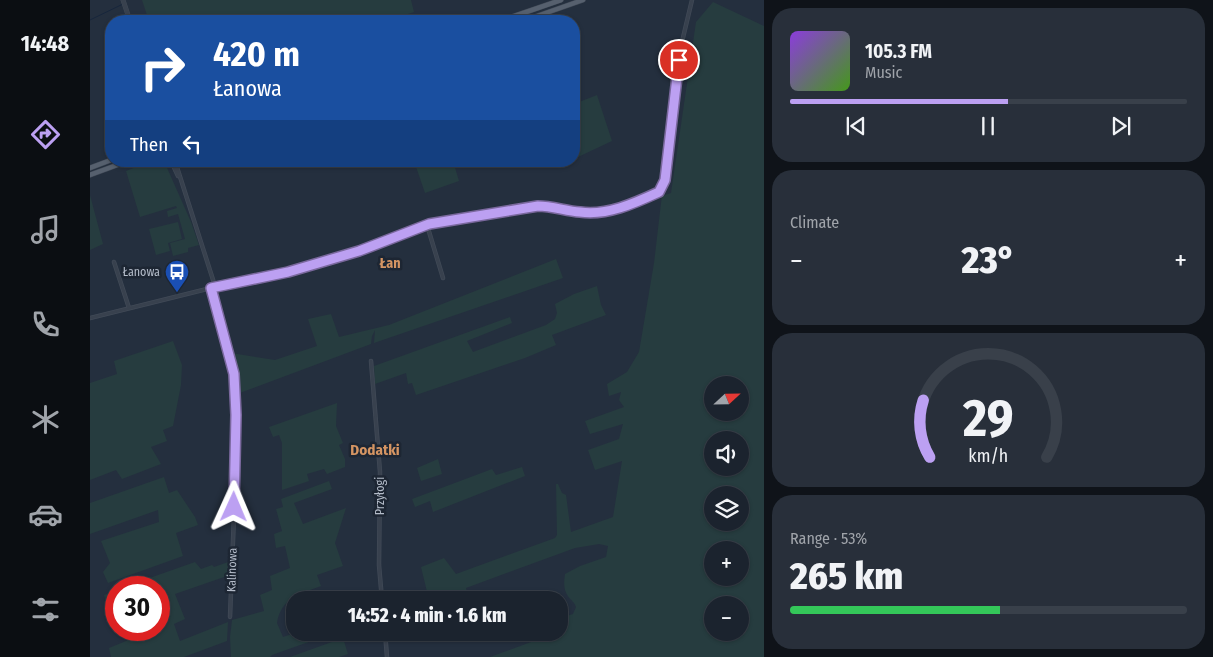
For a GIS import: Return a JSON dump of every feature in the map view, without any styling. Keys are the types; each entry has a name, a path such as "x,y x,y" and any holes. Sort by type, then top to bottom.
{"main road":[{"path":"517,15 561,0"},
{"path":"540,15 583,0"},
{"path":"90,168 105,162"},
{"path":"90,175 112,167"}],"street":[{"path":"123,0 128,15"},
{"path":"90,318 215,286 288,272 359,251 427,225 538,206 549,206 581,213 602,212 613,210 659,192 665,180 681,46 692,0"},
{"path":"174,167 180,180"},
{"path":"177,167 215,286"},
{"path":"427,225 443,278"},
{"path":"114,262 128,308"},
{"name":"Kalinowa","path":"211,288 232,364 236,394 235,490 230,617"},
{"name":"Przyłogi","path":"372,361 380,472 379,565 381,591"},
{"path":"386,641 387,657"}],"green space":[{"path":"142,0 411,0 414,12 405,15 147,15"},
{"path":"713,2 764,26 764,657 490,657 534,641 568,641 568,616 573,614 576,607 568,596 568,591 565,591 565,574 580,566 606,557 608,546 599,544 575,548 466,588 467,591 427,591 421,567 444,558 456,574 555,538 557,535 556,484 558,484 562,493 566,495 571,532 613,517 622,461 595,470 588,450 619,439 623,424 590,434 585,421 624,407 619,400 621,392 609,396 607,384 627,372 639,352 654,263 662,196 671,193 696,22"},
{"path":"597,95 612,141 580,156 580,102"},
{"path":"136,167 167,167 199,245 188,248 188,252 173,256 170,243 185,239 178,214 168,217 167,211 177,208 176,206 140,217 126,171"},
{"path":"416,167 455,167 459,181 425,193"},
{"path":"90,195 103,244 90,250"},
{"path":"178,222 182,239 168,243 170,251 156,255 149,229"},
{"path":"556,259 563,278 374,343 375,330 371,344 237,394 235,366 231,353 275,360 317,346 308,319 331,314 339,337 389,325"},
{"path":"597,286 601,305 606,315 552,335 556,345 525,358 416,395 412,383 408,384 406,373 375,384 374,366 510,317 512,323 467,341 473,352 546,325 555,319 557,313 555,304 574,294"},
{"path":"173,341 182,365 181,385 173,426 163,430 167,441 151,447 161,464 122,479 116,470 90,480 90,383 117,374 114,361"},
{"path":"337,403 336,426 343,443 339,445 345,459 345,467 327,474 324,469 307,474 309,481 282,490 282,443 279,435 273,437 269,427"},
{"path":"438,459 442,474 421,481 417,468"},
{"path":"522,467 525,476 433,512 430,501 415,507 412,499 492,469 496,475"},
{"path":"164,477 169,493 177,490 195,517 198,525 176,533 183,556 127,576 105,576 103,572 110,563 101,541 159,522 158,510 90,534 90,503"},
{"path":"329,481 332,489 294,503 303,524 346,508 335,543 343,566 317,575 321,586 309,591 286,591 286,604 279,615 277,623 283,637 286,636 286,641 311,641 270,657 231,657 230,637 232,620 264,611 260,595 272,590 270,576 290,568 285,546 276,548 274,534 282,531 276,509 283,507 281,499"},
{"path":"231,561 230,575 175,594 185,619 174,624 180,641 228,622 227,641 184,657 111,657 109,648 126,641 170,641 170,576 155,576 195,562 201,569 212,565 214,567"},
{"path":"335,641 344,641 348,654 339,657 290,657"}],"waterway":[{"path":"90,20 123,4"}],"place":[{"name":"Łanowa","path":"177,293"}],"district":[{"name":"Łan","path":"390,263"},
{"name":"Dodatki","path":"375,450"}],"route":[{"path":"234,507 236,415 234,374 211,288 288,272 359,251 415,228 434,223 538,206 549,206 581,213 602,212 613,210 659,192 665,180 679,60"}]}
